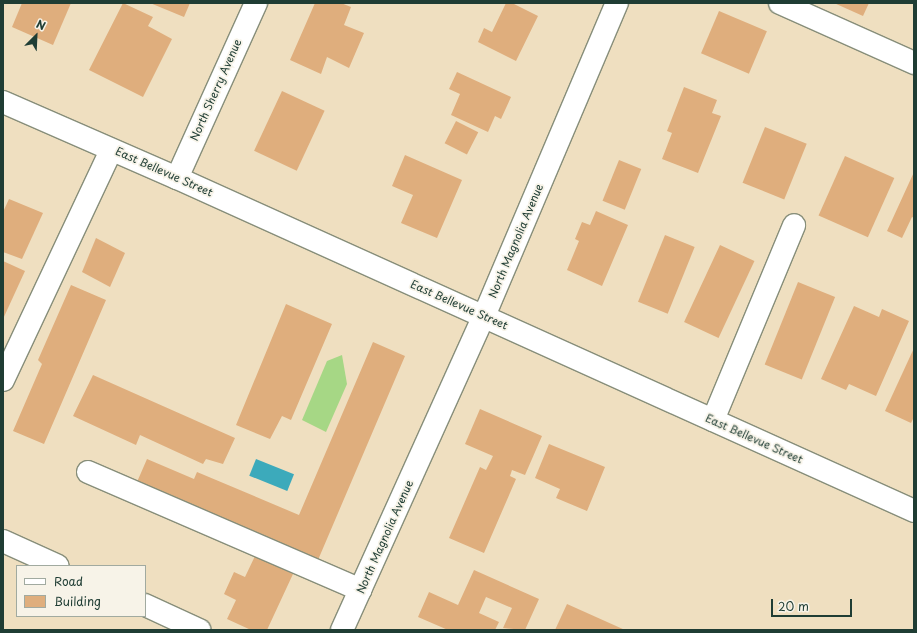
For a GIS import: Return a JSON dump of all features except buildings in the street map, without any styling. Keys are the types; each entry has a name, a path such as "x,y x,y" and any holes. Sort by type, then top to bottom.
{"street":[{"name":"North Sherry Avenue","path":"177,178 256,3"},
{"name":"North Magnolia Avenue","path":"342,630 484,316 617,3"},
{"path":"780,3 914,63"},
{"name":"East Bellevue Street","path":"3,102 177,178 914,511"},
{"path":"3,380 111,150"},
{"path":"713,420 794,225"},
{"path":"88,472 361,590"},
{"path":"3,541 56,565"},
{"path":"146,605 199,630"}],"green space":[{"path":"342,355 347,384 326,432 302,420 327,361"}],"water":[{"path":"256,459 294,474 287,491 249,476"}]}
